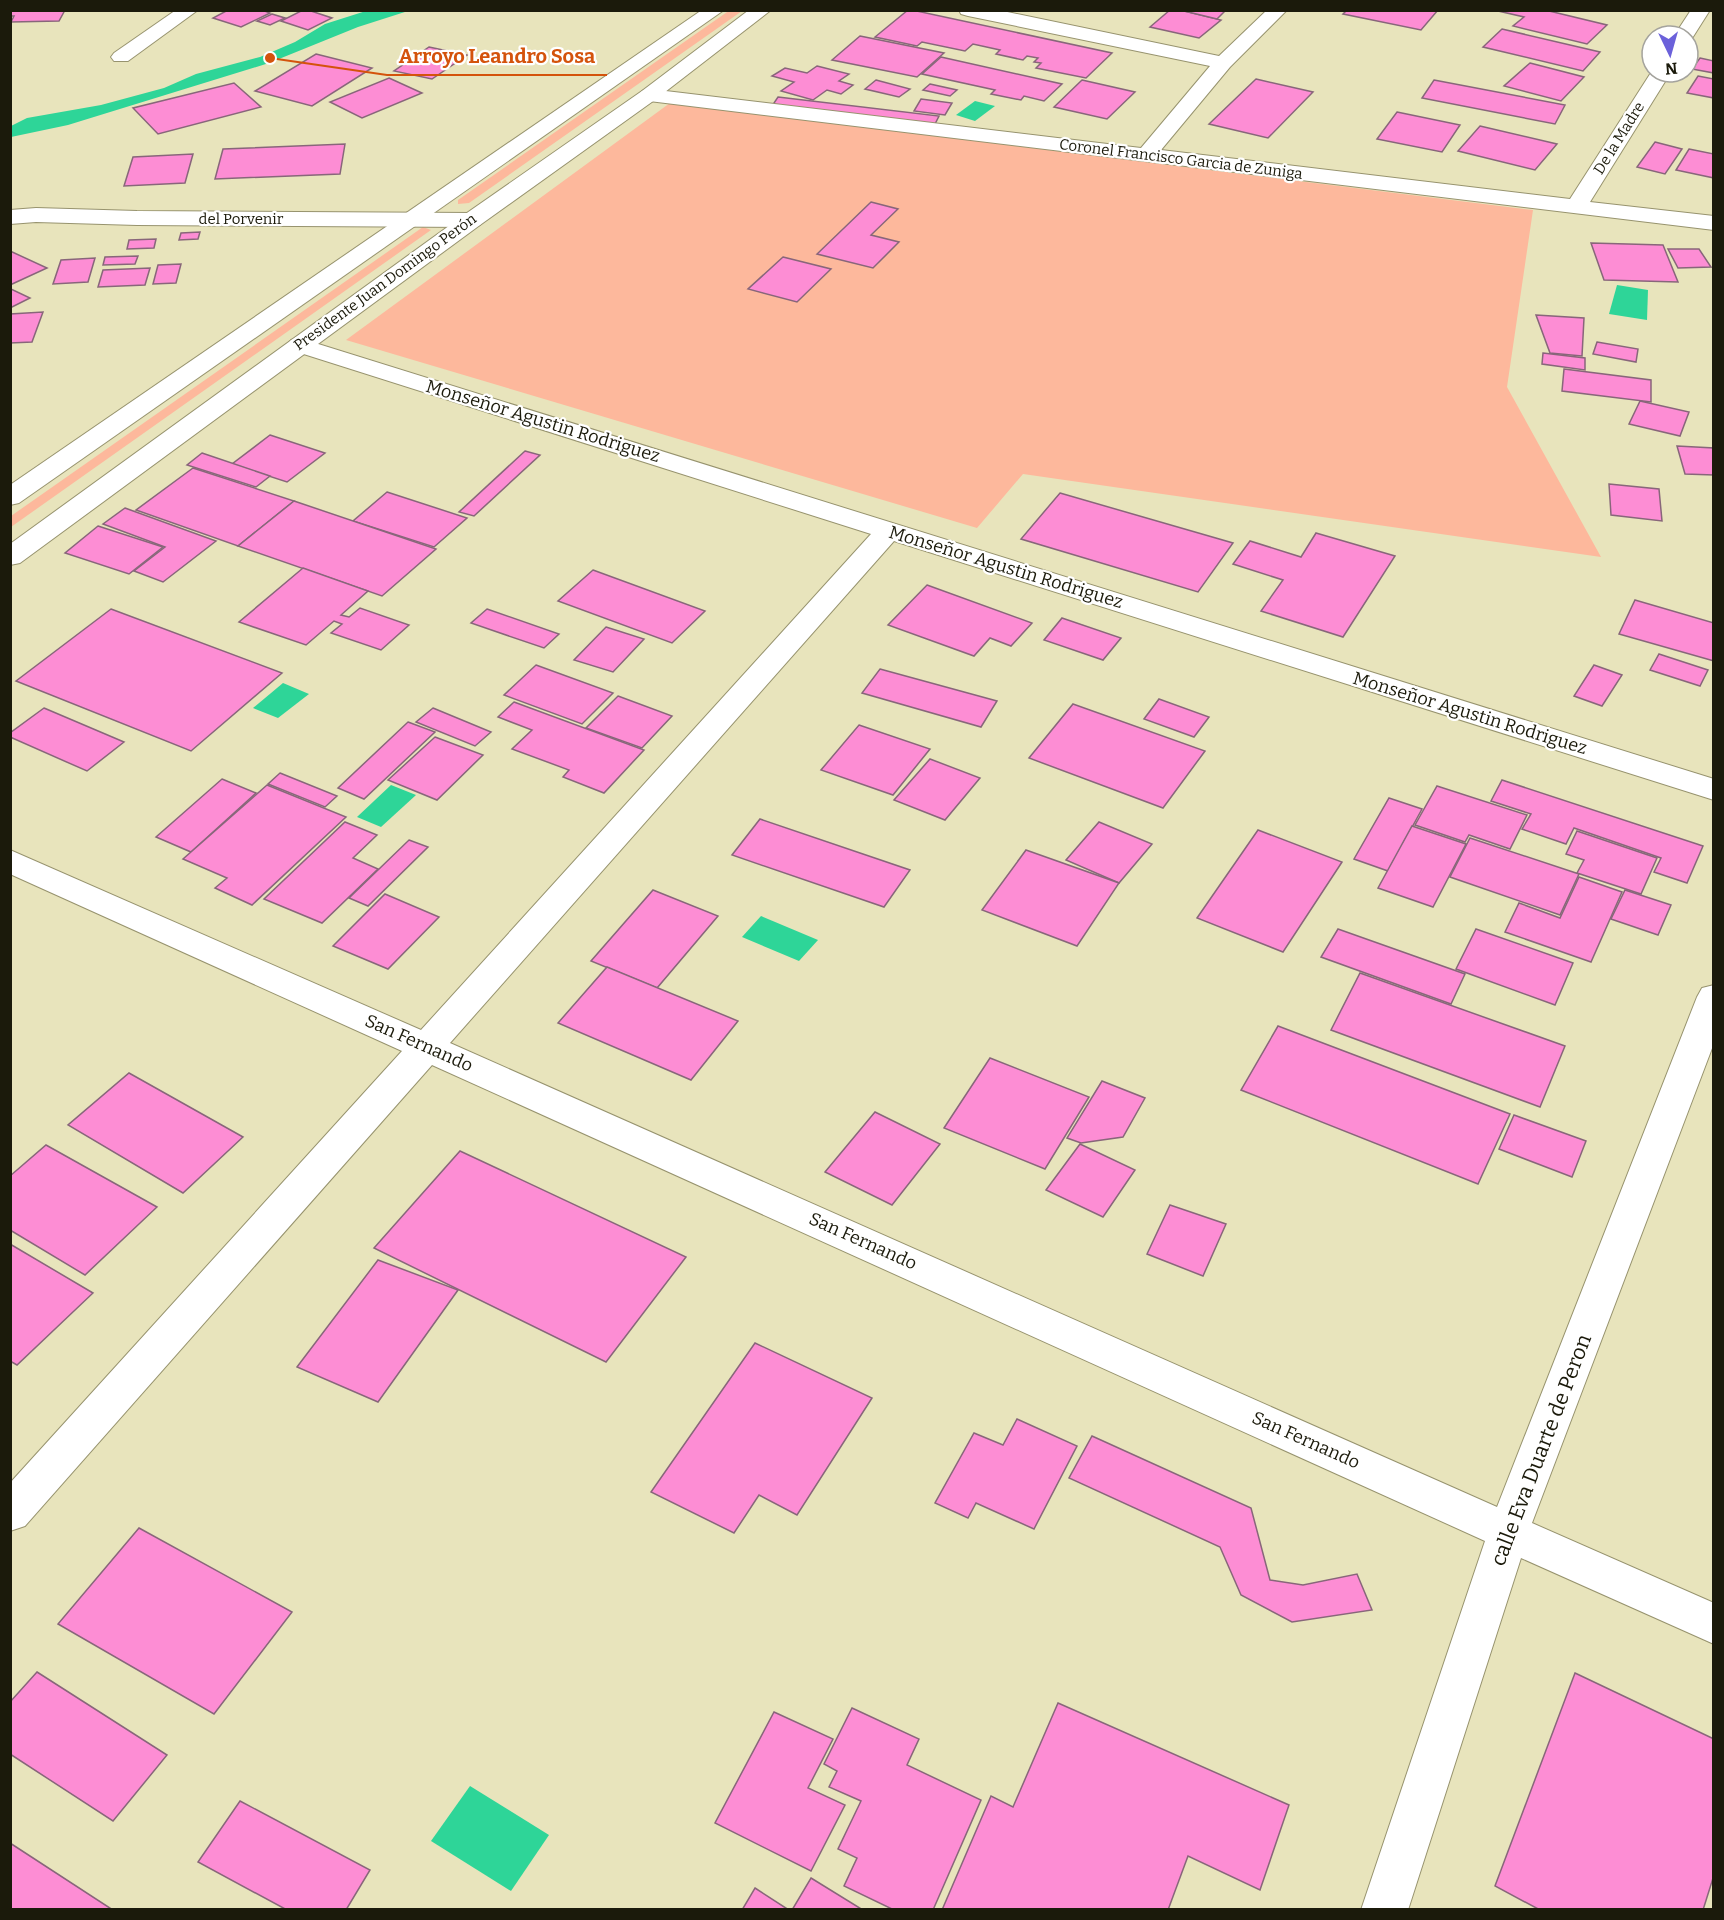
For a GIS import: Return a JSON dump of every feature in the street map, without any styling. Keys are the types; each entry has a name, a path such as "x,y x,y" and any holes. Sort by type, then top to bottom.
{"street":[{"path":"121,57 189,10"},
{"name":"Presidente Juan Domingo Perón","path":"10,497 715,10"},
{"name":"Presidente Juan Domingo Perón","path":"10,557 299,345 649,95 762,10"},
{"path":"968,10 1223,63"},
{"path":"1146,155 1223,63 1278,10"},
{"path":"1692,24 1701,10"},
{"name":"De la Madre","path":"1577,205 1653,84"},
{"name":"Coronel Francisco Garcia de Zuniga","path":"649,95 1713,223"},
{"name":"del Porvenir","path":"10,218 36,215 137,218 472,220"},
{"name":"Monseñor Agustin Rodriguez","path":"299,345 1713,790"},
{"path":"10,1513 889,530"},
{"name":"San Fernando","path":"10,861 1509,1530 1713,1624"},
{"name":"calle Eva Duarte de Peron","path":"1384,1910 1509,1530 1713,997"}],"shaded area":[{"path":"369,10 408,11 358,27 269,63 68,125 11,137 11,126 27,118 101,105 164,88 196,74 260,57 295,42 325,24"},
{"path":"730,10 742,11 469,203 458,204 458,200"},
{"path":"975,101 995,106 975,121 956,115"},
{"path":"670,103 1533,210 1507,387 1601,557 1023,474 977,528 346,340"},
{"path":"423,227 431,230 11,527 11,516"},
{"path":"1617,285 1648,290 1647,320 1609,314"},
{"path":"283,683 309,694 278,718 253,708"},
{"path":"391,785 416,795 381,827 357,817"},
{"path":"761,916 818,940 799,961 742,937"},
{"path":"470,1786 549,1835 511,1891 431,1841"}],"building":[{"path":"10,10 65,10 59,21 11,22 14,16 10,16"},
{"path":"228,10 262,10 270,13 241,27 213,18"},
{"path":"303,10 332,18 308,30 281,21"},
{"path":"908,10 1112,53 1086,78 1036,68 1041,63 1034,62 1038,58 1027,56 1023,60 996,54 1000,50 973,44 965,51 922,42 917,46 875,37"},
{"path":"1170,10 1180,10 1221,20 1199,38 1150,27"},
{"path":"1180,10 1226,10 1217,19"},
{"path":"1347,10 1438,10 1421,30 1343,14"},
{"path":"1545,10 1607,25 1587,44 1513,26 1524,17 1498,11"},
{"path":"272,14 285,18 270,25 257,21"},
{"path":"1502,29 1600,52 1583,71 1483,47"},
{"path":"860,36 944,53 917,77 832,60"},
{"path":"429,47 467,55 432,79 394,71"},
{"path":"316,54 372,68 312,106 255,91"},
{"path":"941,57 1062,84 1044,101 1024,96 1021,100 991,94 995,90 922,74"},
{"path":"1700,58 1714,61 1714,73 1700,70"},
{"path":"1530,63 1584,77 1561,101 1504,86"},
{"path":"817,66 849,74 839,81 853,85 841,94 827,90 813,100 781,91 794,82 772,76 785,68 807,73"},
{"path":"1700,76 1714,79 1714,98 1687,93 1693,84 1700,84"},
{"path":"389,78 422,93 362,118 330,102"},
{"path":"1256,79 1313,92 1268,138 1209,124"},
{"path":"876,80 910,89 899,97 865,89"},
{"path":"1082,80 1135,92 1107,119 1054,107"},
{"path":"1434,80 1565,105 1555,124 1422,98"},
{"path":"234,83 261,107 158,134 133,108"},
{"path":"930,84 957,90 950,96 923,90"},
{"path":"778,97 939,116 933,128 770,109"},
{"path":"921,99 952,103 945,115 914,111"},
{"path":"1397,112 1460,125 1442,152 1377,139"},
{"path":"1480,126 1557,144 1535,170 1458,151"},
{"path":"1655,142 1682,149 1665,174 1637,167"},
{"path":"345,144 340,174 215,179 223,149"},
{"path":"1689,149 1714,154 1714,178 1676,170"},
{"path":"193,154 185,183 124,186 133,157"},
{"path":"871,202 898,209 871,235 899,242 873,268 817,254"},
{"path":"200,232 198,239 179,240 181,233"},
{"path":"156,239 154,248 127,249 129,240"},
{"path":"1591,243 1663,245 1678,282 1604,280"},
{"path":"1668,249 1699,249 1711,267 1678,268"},
{"path":"10,251 47,268 10,285"},
{"path":"138,256 135,264 103,265 105,257"},
{"path":"783,257 831,269 797,302 748,289"},
{"path":"95,258 88,282 53,284 61,260"},
{"path":"181,264 176,283 153,284 158,265"},
{"path":"150,268 145,285 98,287 103,270"},
{"path":"11,289 30,298 10,308"},
{"path":"43,312 32,342 10,343 10,314"},
{"path":"1536,315 1584,318 1582,356 1550,353"},
{"path":"1597,342 1638,349 1636,362 1593,354"},
{"path":"1543,353 1585,358 1585,370 1542,364"},
{"path":"1564,369 1651,380 1651,402 1562,391"},
{"path":"1640,401 1689,412 1680,436 1629,424"},
{"path":"270,435 325,453 287,482 232,464"},
{"path":"1677,446 1714,448 1714,475 1685,474"},
{"path":"525,451 540,455 474,516 459,512"},
{"path":"202,453 270,476 256,487 187,465"},
{"path":"193,468 294,501 238,546 136,510"},
{"path":"1609,484 1659,489 1662,521 1611,515"},
{"path":"387,492 467,518 434,547 353,521"},
{"path":"1060,493 1233,543 1198,592 1021,539"},
{"path":"294,501 436,549 382,596 238,546"},
{"path":"125,508 216,541 163,582 134,571 165,547 103,524"},
{"path":"98,526 163,547 129,574 65,553"},
{"path":"1316,533 1395,556 1343,637 1261,611 1283,580 1233,564 1250,541 1301,557"},
{"path":"303,568 368,591 341,615 349,617 360,608 409,625 381,650 331,633 342,624 334,621 306,645 239,622"},
{"path":"593,570 705,611 672,643 558,601"},
{"path":"927,585 1032,623 1011,646 990,638 974,656 888,625"},
{"path":"1635,600 1714,623 1714,661 1619,634"},
{"path":"111,609 282,673 191,751 16,681"},
{"path":"487,609 559,634 544,648 471,623"},
{"path":"1062,618 1121,638 1103,660 1044,640"},
{"path":"606,627 644,639 613,672 574,660"},
{"path":"1659,654 1708,670 1700,686 1650,670"},
{"path":"536,665 613,693 582,724 504,695"},
{"path":"1594,665 1622,675 1602,706 1574,696"},
{"path":"880,669 997,701 981,727 862,693"},
{"path":"618,696 672,716 642,748 586,728"},
{"path":"1159,699 1209,717 1194,737 1144,719"},
{"path":"514,702 644,750 604,793 563,777 569,770 512,749 532,730 498,717"},
{"path":"1073,704 1205,751 1163,808 1029,758"},
{"path":"44,708 124,742 87,771 10,737 10,733"},
{"path":"433,708 491,732 475,746 416,722"},
{"path":"408,722 435,732 364,799 338,788"},
{"path":"859,725 930,749 893,795 821,770"},
{"path":"435,737 483,755 437,800 388,780"},
{"path":"930,759 980,778 945,820 894,800"},
{"path":"280,773 337,796 325,807 268,784"},
{"path":"222,779 256,793 191,852 156,837"},
{"path":"1502,780 1703,846 1687,883 1654,872 1661,858 1574,828 1566,844 1522,829 1531,814 1491,801"},
{"path":"267,785 346,817 252,905 215,888 227,878 183,859"},
{"path":"1437,786 1527,815 1510,849 1469,835 1465,842 1415,825"},
{"path":"1389,798 1422,809 1388,871 1354,859"},
{"path":"760,819 910,870 884,907 732,855"},
{"path":"345,822 377,835 353,858 378,869 322,923 264,899"},
{"path":"1099,822 1152,844 1119,883 1066,860"},
{"path":"1412,826 1466,844 1433,907 1378,888"},
{"path":"1258,830 1342,862 1283,952 1197,918"},
{"path":"1577,831 1657,858 1641,894 1577,873 1584,860 1566,854"},
{"path":"1470,838 1579,874 1560,915 1450,877"},
{"path":"409,840 428,847 368,906 349,898"},
{"path":"1026,850 1119,883 1077,946 982,910"},
{"path":"1579,877 1622,892 1591,962 1505,932 1519,903 1560,918"},
{"path":"653,890 718,916 657,988 591,961"},
{"path":"1625,890 1671,905 1658,935 1611,919"},
{"path":"385,894 439,917 388,969 333,946"},
{"path":"1338,929 1465,974 1451,1004 1321,957"},
{"path":"1476,929 1573,963 1555,1005 1456,969"},
{"path":"607,967 738,1021 691,1080 558,1023"},
{"path":"1360,973 1565,1046 1540,1107 1331,1030"},
{"path":"1278,1026 1510,1114 1478,1184 1241,1090"},
{"path":"990,1058 1089,1097 1045,1169 944,1128"},
{"path":"129,1073 243,1137 183,1193 68,1125"},
{"path":"1102,1081 1145,1098 1123,1137 1081,1143 1067,1138"},
{"path":"875,1112 940,1144 892,1205 825,1172"},
{"path":"1514,1115 1586,1141 1572,1177 1499,1149"},
{"path":"1080,1144 1135,1170 1103,1217 1046,1190"},
{"path":"46,1145 157,1207 85,1275 10,1230 10,1176"},
{"path":"460,1151 686,1257 606,1362 374,1248"},
{"path":"1170,1205 1226,1224 1203,1276 1147,1254"},
{"path":"10,1244 93,1293 17,1365 10,1361"},
{"path":"378,1260 458,1290 378,1402 297,1367"},
{"path":"755,1343 872,1398 797,1515 759,1495 734,1533 651,1492"},
{"path":"1017,1419 1077,1446 1034,1529 976,1503 968,1518 935,1503 974,1433 1003,1445"},
{"path":"1092,1436 1251,1508 1270,1580 1303,1585 1357,1574 1372,1610 1292,1622 1241,1595 1220,1547 1069,1478"},
{"path":"139,1528 292,1612 214,1714 58,1624"},
{"path":"37,1672 167,1755 113,1821 10,1754 10,1702"},
{"path":"1575,1673 1714,1739 1714,1875 1703,1910 1540,1910 1495,1886"},
{"path":"1058,1703 1289,1805 1260,1890 1188,1856 1168,1910 942,1910 991,1796 1013,1807"},
{"path":"852,1708 919,1739 907,1765 981,1800 933,1910 894,1910 844,1886 857,1858 838,1849 861,1801 829,1787 837,1771 824,1764"},
{"path":"774,1712 833,1739 808,1788 845,1805 811,1871 715,1823"},
{"path":"240,1801 370,1870 346,1910 287,1910 198,1862"},
{"path":"10,1843 113,1910 10,1910"},
{"path":"811,1878 863,1910 792,1910"},
{"path":"755,1888 789,1910 742,1910"}],"place":[{"name":"Arroyo Leandro Sosa","path":"270,58"}]}
